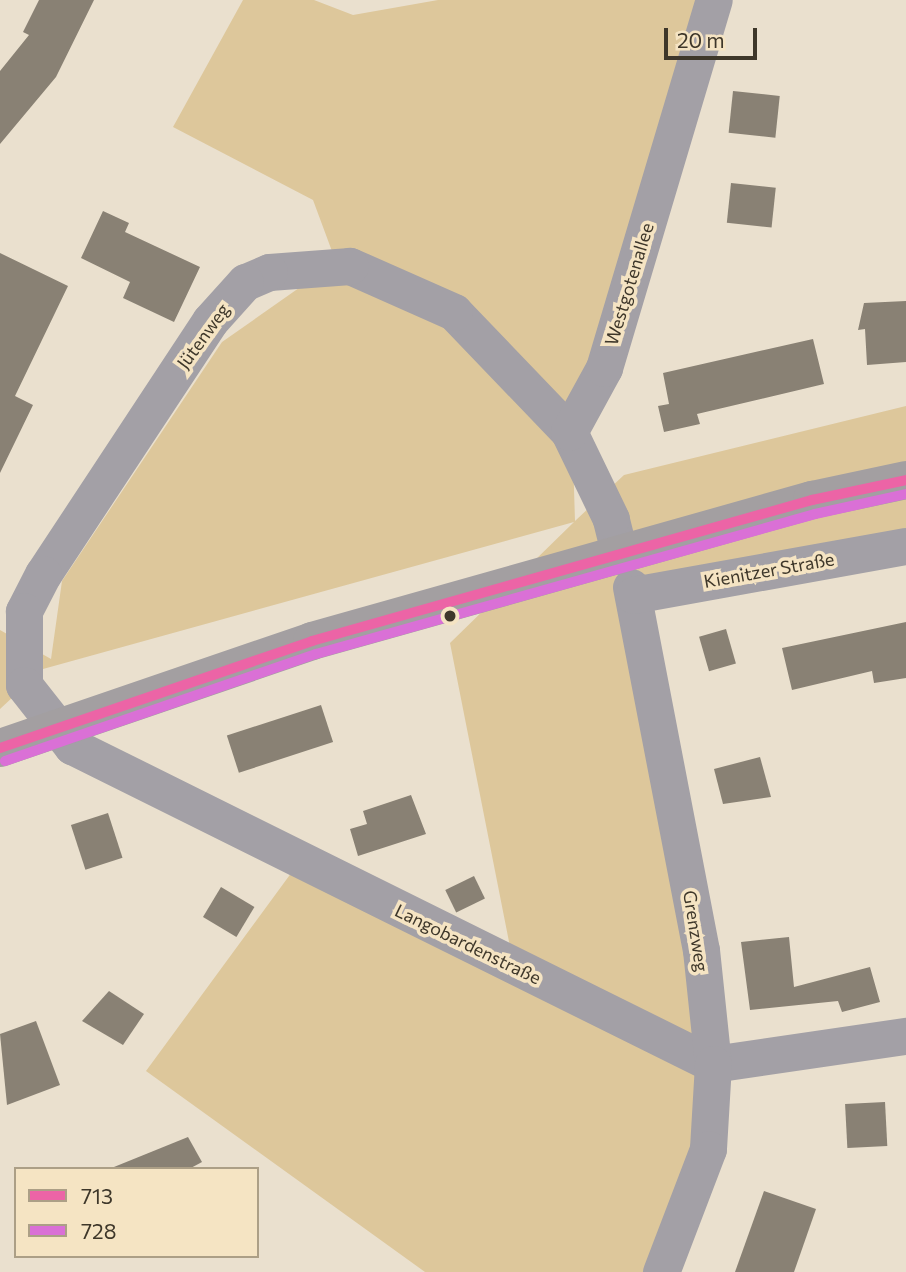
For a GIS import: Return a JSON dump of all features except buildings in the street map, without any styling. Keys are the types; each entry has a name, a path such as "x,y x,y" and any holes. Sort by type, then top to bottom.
{"street":[{"name":"Westgotenallee","path":"569,432 604,368 714,0"},
{"name":"Jütenweg","path":"55,729 24,685 12,604 210,321 245,282 269,272 350,266 454,312 569,432"},
{"path":"569,432 611,519 628,579"},
{"name":"Kienitzer Straße","path":"628,579 812,500 906,480"},
{"name":"Kienitzer Straße","path":"0,748 312,640 628,579 906,546"},
{"name":"Grenzweg","path":"628,579 701,950 713,1064 708,1149 661,1272"},
{"name":"Langobardenstraße","path":"55,729 72,746 713,1064"},
{"path":"713,1064 906,1036"}],"shaded area":[{"path":"243,0 314,0 353,15 438,0 714,0 572,425 575,521 624,475 906,406 906,546 633,595 713,1064 658,1272 425,1272 146,1071 300,861 514,967 450,643 574,522 43,669 0,709 0,630 51,659 62,581 222,342 336,262 313,200 173,127"}],"transit line":[{"name":"713","path":"0,748 312,641 812,500 906,480"},
{"name":"728","path":"5,761 316,654 815,514 906,494"}]}
